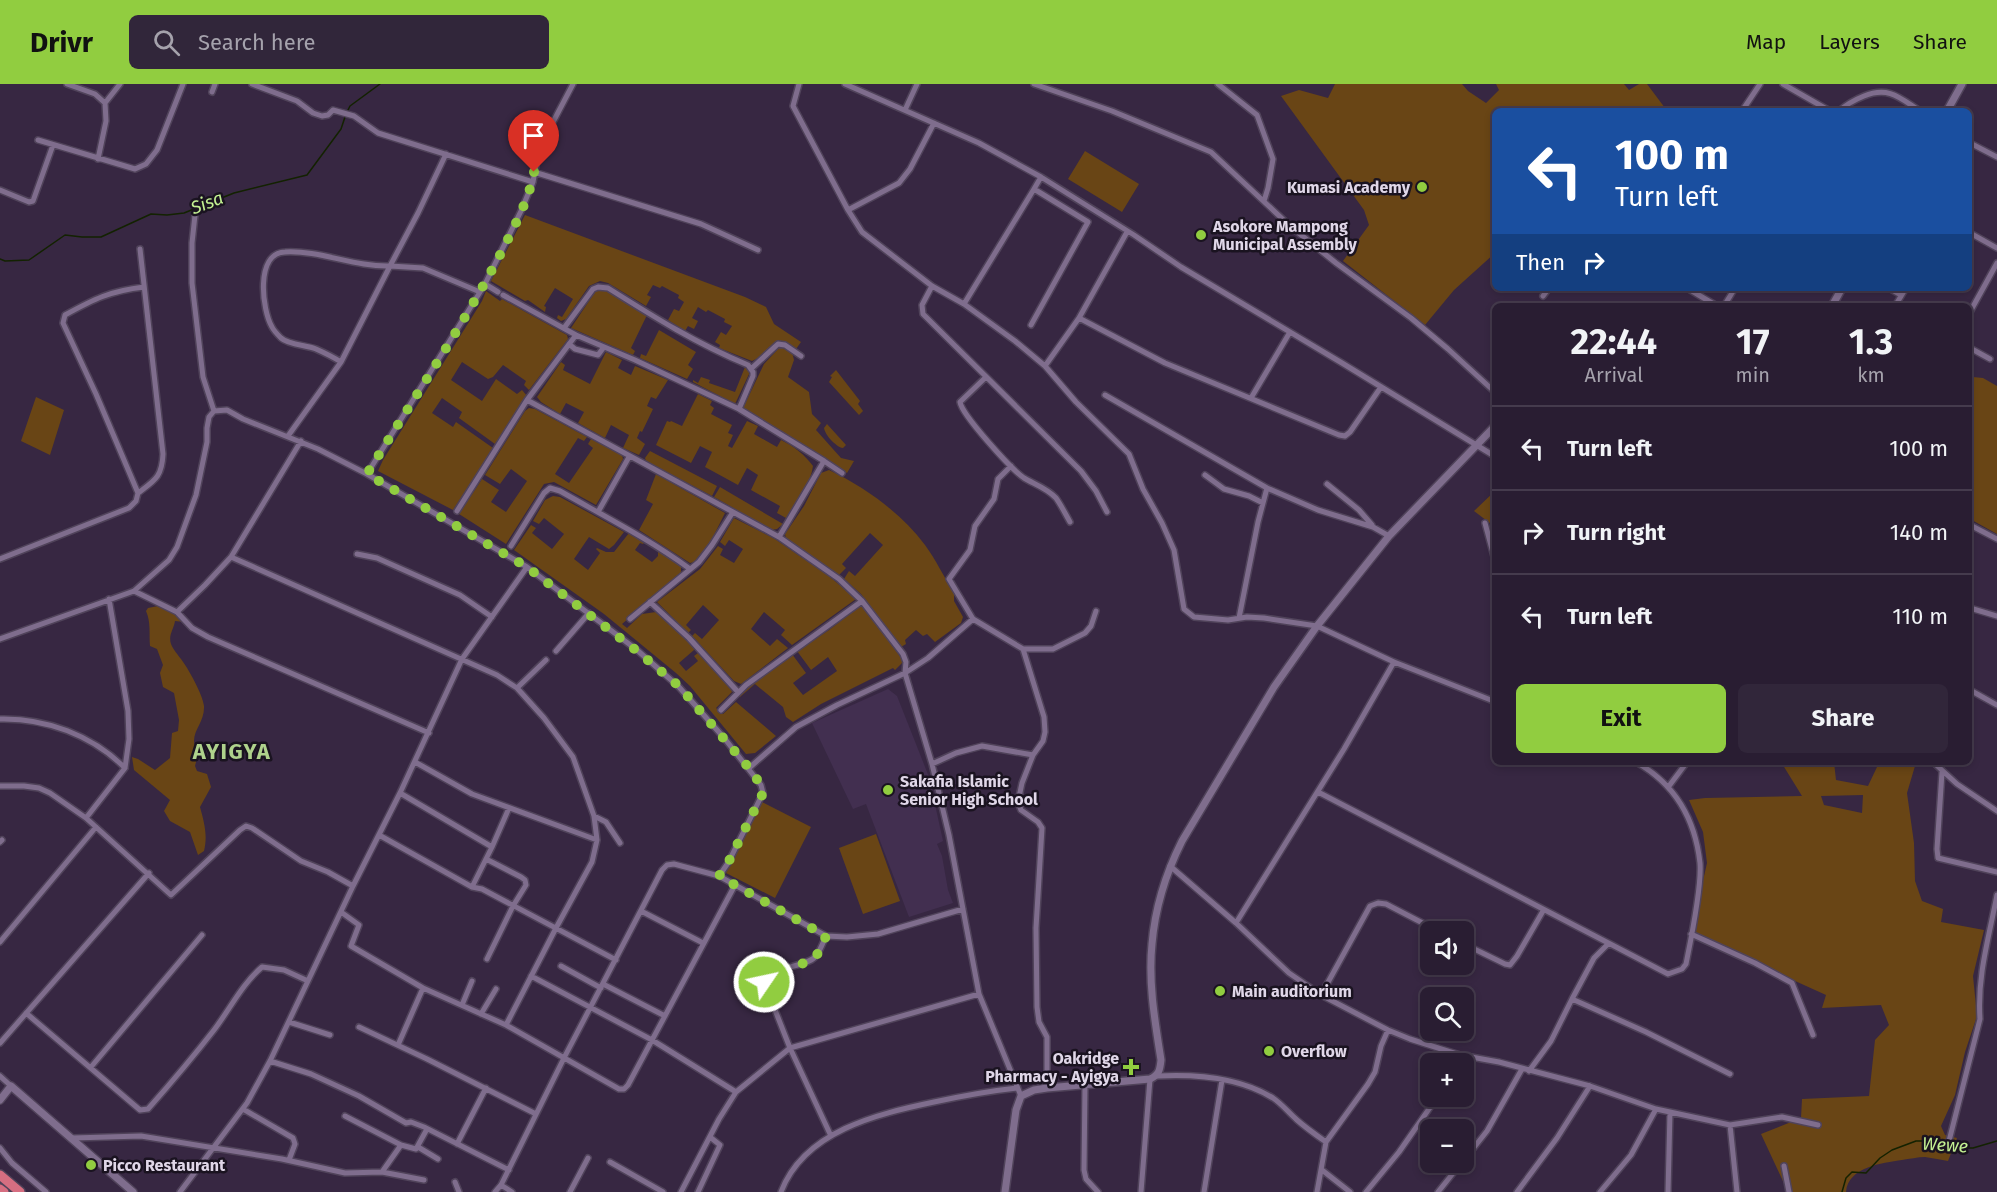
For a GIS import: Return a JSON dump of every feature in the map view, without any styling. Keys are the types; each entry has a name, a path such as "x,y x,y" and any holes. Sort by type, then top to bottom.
{"highway":[{"path":"0,1175 20,1192"},
{"path":"0,1188 4,1192"}],"street":[{"path":"67,84 95,94 105,103"},
{"path":"98,159 106,121 105,103 120,84"},
{"path":"38,140 135,169 146,164 157,150 183,84"},
{"path":"212,92 215,84"},
{"path":"252,84 297,101 313,113 322,116 328,115 333,110 342,112 354,116 378,133 533,182"},
{"path":"367,474 485,284 533,182 542,143 573,84"},
{"path":"799,84 793,106 862,232 932,286 964,304 1015,341 1045,366 1076,402 1130,454 1143,489 1174,550 1184,609 1194,617 1204,619 1264,618 1317,626 1394,662 1492,700"},
{"path":"845,84 979,143 1041,177 1181,267 1492,454"},
{"path":"905,110 917,84"},
{"path":"1034,84 1112,111 1199,146 1223,162 1290,226 1411,318 1492,389"},
{"path":"1218,84 1257,115 1273,159 1264,201"},
{"path":"1744,108 1760,84"},
{"path":"1784,84 1825,108"},
{"path":"1949,108 1962,84"},
{"path":"1843,108 1852,100 1880,91 1894,95 1915,108"},
{"path":"848,210 898,183 910,169 934,123"},
{"path":"1972,144 1997,157"},
{"path":"0,190 29,202 33,201 52,145"},
{"path":"288,436 340,362 418,213 446,154"},
{"path":"534,172 701,224 758,250"},
{"path":"964,304 1041,177"},
{"path":"1034,189 1088,222"},
{"path":"1030,326 1094,210"},
{"path":"195,215 192,284 203,377 214,411"},
{"path":"1045,366 1078,318 1128,231"},
{"path":"1972,234 1997,248"},
{"path":"138,493 160,474 163,454 140,249"},
{"path":"340,362 315,349 283,340 272,327 264,299 264,279 268,262 276,254 283,252 314,254 352,262 423,268 480,292"},
{"path":"1972,308 1997,263"},
{"path":"485,284 576,334 739,409 842,473"},
{"path":"564,328 593,289 602,286 608,288 673,329 709,349 752,368 753,376 739,409"},
{"path":"932,286 922,305 923,314 1081,471 1096,491 1107,512"},
{"path":"0,559 129,508 136,501 138,493 63,319 65,315 97,298 120,290 144,287"},
{"path":"1544,296 1547,291"},
{"path":"1692,291 1712,303"},
{"path":"1894,291 1901,295"},
{"path":"1897,303 1904,291"},
{"path":"1078,318 1165,363 1339,435 1350,432 1382,387"},
{"path":"1251,398 1290,332"},
{"path":"457,511 527,400 576,334"},
{"path":"569,344 575,349 598,355 604,347"},
{"path":"752,368 778,344 785,345 801,356"},
{"path":"1972,349 1989,359"},
{"path":"986,377 960,402 960,406 995,449 1022,477 1056,498 1070,522"},
{"path":"1105,395 1267,488 1318,510 1373,527 1389,537"},
{"path":"527,400 779,537 839,579 862,601 903,654 906,662 905,673 932,764 949,835 979,994 1021,1096"},
{"path":"214,411 227,410 243,419 301,441 367,474 527,567 680,687 749,768 761,785 763,793 728,863 719,876"},
{"path":"0,639 134,591 169,560 177,547 196,495 207,442 207,428 214,411"},
{"path":"1141,1192 1153,1077 1160,1070 1161,1060 1152,991 1152,944 1161,895 1170,866 1231,757 1274,687 1317,626 1389,537 1492,429"},
{"path":"177,612 231,557 301,441"},
{"path":"598,512 629,457"},
{"path":"779,537 824,461"},
{"path":"1011,466 998,479 994,499 975,526 970,550 949,579 973,620 1023,649 1053,649 1085,633 1091,626 1096,611"},
{"path":"1205,475 1224,489 1249,496 1263,503"},
{"path":"1327,484 1359,510 1373,527"},
{"path":"1239,618 1267,488"},
{"path":"511,546 544,493 550,489 560,491 598,512 659,547 690,569"},
{"path":"630,619 699,562 733,512"},
{"path":"1485,523 1492,549"},
{"path":"1972,526 1997,539"},
{"path":"357,554 377,558 460,595 492,617"},
{"path":"231,557 497,675 517,688 544,717 573,757 594,816 597,840 592,862 506,1025"},
{"path":"180,1192 243,1109 270,1062 353,886 429,733 462,659 527,567"},
{"path":"134,591 177,612 192,628 208,638 429,733"},
{"path":"86,818 125,768 129,739 128,711 109,599"},
{"path":"720,710 738,692 862,601"},
{"path":"650,602 688,638 738,692"},
{"path":"1972,609 1997,616"},
{"path":"556,651 589,614"},
{"path":"749,768 796,727 905,673 928,658 973,620"},
{"path":"1023,649 1044,717 1045,732 1043,741 1033,755 1022,783 1018,802 1022,810 1042,828 1036,928 1037,1007 1039,1022 1047,1036 1047,1088"},
{"path":"517,688 546,660"},
{"path":"1236,923 1318,792 1394,662"},
{"path":"1972,691 1997,705"},
{"path":"0,719 36,720 66,730 96,745 113,756 125,768"},
{"path":"932,764 956,753 982,746 1033,755"},
{"path":"415,762 472,794 597,840"},
{"path":"1318,792 1668,974 1682,969 1686,964 1700,865 1695,836 1682,804 1668,786 1653,772 1641,765"},
{"path":"1668,786 1685,765"},
{"path":"1936,765 1942,772 1997,811"},
{"path":"1942,772 1936,849 1938,858 1997,872"},
{"path":"0,786 39,788 50,793 86,818 171,895 246,826 301,861 353,886"},
{"path":"400,793 492,847"},
{"path":"472,887 509,808"},
{"path":"594,816 606,822 620,843"},
{"path":"0,942 96,827"},
{"path":"379,835 472,887 482,889 616,960"},
{"path":"486,859 525,880 526,885 487,959"},
{"path":"495,1192 509,1170 565,1056 662,870 667,865 674,864 719,876 826,936 847,937 878,934 963,909"},
{"path":"1170,866 1289,973 1321,995 1389,1030 1454,1053"},
{"path":"0,1043 148,873"},
{"path":"341,912 359,925 351,946 423,988 506,1025 565,1056 619,1089 624,1089 735,885"},
{"path":"1949,1141 1980,1019 1981,967 1997,895"},
{"path":"1321,995 1370,906 1386,904 1420,922"},
{"path":"1474,949 1510,965 1543,910"},
{"path":"641,911 703,943"},
{"path":"1691,934 1755,963 1792,983 1813,1035"},
{"path":"91,1067 202,935"},
{"path":"826,936 815,958 776,969 765,978 764,982 790,1048 831,1136"},
{"path":"1474,1147 1526,1070 1551,1041 1594,958 1608,944"},
{"path":"561,966 664,1016"},
{"path":"26,1013 140,1110 148,1109 215,1028 251,976 262,967 284,970 308,981"},
{"path":"531,976 652,1040 736,1092"},
{"path":"462,1005 472,981"},
{"path":"398,1045 423,988"},
{"path":"481,1014 496,989"},
{"path":"681,1192 736,1092 790,1048 979,994"},
{"path":"1572,999 1638,1028 1730,1074"},
{"path":"289,1022 330,1035"},
{"path":"359,1028 536,1114"},
{"path":"1317,1192 1326,1142 1375,1072 1381,1046 1389,1030"},
{"path":"1474,1058 1590,1086 1656,1110 1730,1125 1782,1117 1818,1125"},
{"path":"270,1062 311,1074 359,1096 406,1123 411,1122 427,1129 509,1170"},
{"path":"1005,1192 1016,1110 1021,1096 1034,1090 1181,1074 1222,1080 1247,1086 1274,1099 1326,1142"},
{"path":"0,1076 133,1192"},
{"path":"1204,1192 1222,1080"},
{"path":"1085,1085 1084,1170 1086,1179 1098,1192"},
{"path":"0,1100 11,1086"},
{"path":"1517,1192 1557,1138 1590,1086"},
{"path":"457,1144 486,1088"},
{"path":"782,1192 788,1176 797,1164 831,1136 885,1113 988,1091 1017,1088"},
{"path":"1366,1192 1399,1152 1430,1107"},
{"path":"243,1109 293,1138 295,1144 289,1160"},
{"path":"1600,1192 1630,1155 1656,1110"},
{"path":"1668,1192 1670,1112"},
{"path":"345,1116 401,1145 414,1149 418,1147 438,1159"},
{"path":"1730,1125 1737,1192"},
{"path":"418,1147 427,1129"},
{"path":"73,1138 141,1136 289,1160 345,1173 382,1172 424,1180"},
{"path":"698,1192 720,1145 710,1137"},
{"path":"382,1172 401,1145"},
{"path":"0,1148 12,1163 46,1192"},
{"path":"570,1192 588,1158"},
{"path":"610,1162 663,1192"},
{"path":"1784,1166 1790,1192"},
{"path":"1322,1170 1350,1192"},
{"path":"1438,1192 1453,1173"},
{"path":"455,1182 459,1192"},
{"path":"501,1185 512,1192"}],"shaded area":[{"name":"Kumasi Academy","path":"1335,84 1462,84 1486,103 1499,90 1496,84 1624,84 1629,90 1639,84 1647,84 1665,108 1492,108 1492,256 1454,290 1425,325 1343,261 1369,225 1364,210 1281,96 1299,90 1328,98"},
{"path":"1085,151 1139,184 1122,212 1068,179"},
{"path":"525,215 745,297 766,307 774,324 801,342 796,349 778,340 762,356 752,361 719,348 720,345 715,342 721,332 726,335 732,326 724,322 725,319 708,310 706,312 698,307 692,318 698,321 694,329 688,326 685,331 668,320 674,309 679,311 684,302 678,298 679,295 662,286 660,288 653,285 647,295 651,297 646,306 608,283 600,281 589,286 566,319 561,321 557,318 558,315 562,317 573,299 555,288 544,306 546,307 545,312 528,300 525,301 491,281"},
{"path":"597,289 606,289 647,315 631,348 635,351 633,355 571,328"},
{"path":"486,291 500,301 502,299 567,335 568,339 529,390 524,385 526,381 503,365 493,377 488,379 462,362 451,380 482,401 496,379 517,394 522,390 527,396 495,444 459,418 462,412 442,398 432,413 453,427 456,422 493,448 453,510 378,471"},
{"path":"659,330 696,352 688,365 693,369 687,379 640,358 641,354 646,356"},
{"path":"780,347 792,352 794,360 788,377 809,392 812,414 821,423 816,430 841,458 854,461 847,473 743,408 764,364"},
{"path":"606,352 622,360 618,368 631,375 635,366 668,380 656,399 651,397 647,406 653,409 637,438 645,444 639,455 623,448 629,435 611,425 605,438 578,423 584,412 566,403 560,414 537,397 561,362 565,365 563,370 590,384"},
{"path":"745,367 750,372 735,404 693,382 693,380 698,383 701,377 710,380 709,383 735,392"},
{"path":"836,370 860,401 858,404 863,411 859,415 829,382 832,377 830,376"},
{"path":"1983,378 1997,386 1997,534 1972,520 1972,379"},
{"path":"698,394 712,401 710,405 714,408 711,414 732,425 728,433 733,435 728,446 732,448 747,421 758,426 754,434 777,447 781,440 786,442 799,451 813,466 806,487 786,518 777,513 780,506 751,490 758,475 747,468 738,485 705,467 712,452 700,446 691,463 656,445 667,421 682,426"},
{"path":"36,397 64,410 50,455 21,441"},
{"path":"529,408 587,437 584,441 578,438 555,474 569,483 593,448 588,444 591,439 622,455 623,459 596,505 554,482 544,484 506,544 459,514 482,479 499,490 491,502 506,512 527,481 511,469 500,484 485,475"},
{"path":"827,424 846,445 843,448 834,443 826,434 824,428"},
{"path":"650,451 717,486 712,496 646,461 645,458"},
{"path":"829,470 856,484 882,502 915,533 929,551 954,593 954,601 963,617 961,623 935,642 927,634 923,636 916,630 901,647 861,594 844,579 849,571 855,576 883,545 870,533 842,564 846,568 839,575 786,539 785,534 804,506 821,473"},
{"path":"656,474 725,513 710,543 694,562 690,563 639,530 653,504 646,500"},
{"path":"720,487 783,524 772,530 714,497"},
{"path":"1492,494 1492,525 1474,511"},
{"path":"553,496 560,497 624,532 609,549 589,537 574,559 588,570 600,553 597,548 606,552 614,552 629,533 645,542 640,543 635,550 652,562 658,556 658,551 681,566 681,573 622,624 627,628 642,614 656,612 694,647 694,650 679,663 686,671 698,661 694,656 698,653 731,688 732,692 716,708 723,714 736,702 776,736 755,753 746,754 690,686 676,673 604,614 514,550 531,525 536,528 532,533 552,549 564,534 544,518 539,524 533,521 545,500"},
{"path":"734,518 775,539 829,576 856,599 792,645 781,635 785,630 764,612 751,629 770,646 777,639 788,648 741,684 734,681 692,636 695,633 702,639 719,620 703,605 686,625 691,630 688,633 657,602 700,569 718,546 723,549 720,555 734,563 743,549 729,540 725,546 720,542"},
{"path":"158,606 172,611 184,622 175,621 170,641 195,682 204,706 204,713 194,740 198,754 195,766 197,771 207,774 211,787 200,807 206,839 204,851 198,855 190,832 170,821 164,811 170,800 134,770 132,757 155,770 170,758 172,733 178,731 179,720 174,693 163,687 160,673 163,665 157,649 150,646 146,611 148,608"},
{"path":"863,606 902,659 902,663 895,670 893,668 821,704 793,722 786,717 783,707 755,684 740,697 739,695 792,654 806,673 793,683 803,695 837,671 828,657 811,670 797,651"},
{"name":"Sakafia Islamic Senior High School","path":"888,689 897,696 929,777 943,841 937,844 953,903 909,917 866,804 853,809 812,723"},
{"path":"1783,765 1834,765 1836,780 1868,786 1877,767 1876,765 1915,765 1907,793 1914,843 1915,881 1922,901 1943,909 1941,922 1984,930 1973,976 1977,1016 1965,1052 1955,1095 1941,1126 1945,1135 1957,1138 1948,1161 1922,1157 1876,1165 1853,1177 1846,1192 1788,1192 1761,1134 1801,1118 1802,1099 1869,1096 1875,1040 1889,1025 1881,1005 1822,1008 1826,995 1691,934 1707,863 1703,832 1689,800 1802,796","holes":["1863,795 1862,813 1824,805 1821,796"]},
{"path":"762,802 811,827 775,898 726,873"},
{"path":"876,834 900,901 863,914 839,848"}],"waterway":[{"name":"Sisa","path":"347,112 350,106 380,84"},
{"name":"Sisa","path":"0,259 5,261 29,260 65,235 101,237 151,214 184,213 234,193 307,175 341,129 345,117"},
{"name":"Wewe","path":"1842,1192 1846,1178 1852,1172 1866,1173 1880,1158 1892,1150 1916,1141 1927,1141 1954,1148 1973,1148 1997,1141"}],"place":[{"name":"Kumasi Academy","path":"1422,187"},
{"name":"Asokore Mampong Municipal Assembly","path":"1201,235"},
{"name":"Sakafia Islamic Senior High School","path":"888,790"},
{"name":"Main auditorium","path":"1220,991"},
{"name":"Overflow","path":"1269,1051"},
{"name":"Oakridge Pharmacy - Ayigya","path":"1131,1067"},
{"name":"Picco Restaurant","path":"91,1165"}],"district":[{"name":"AYIGYA","path":"232,751"}],"route":[{"path":"534,172 533,182 521,211 485,284 367,474 527,567 621,638 680,687 749,768 761,785 763,793 728,863 719,876 826,936 815,958 776,969 766,975 764,982"}]}
